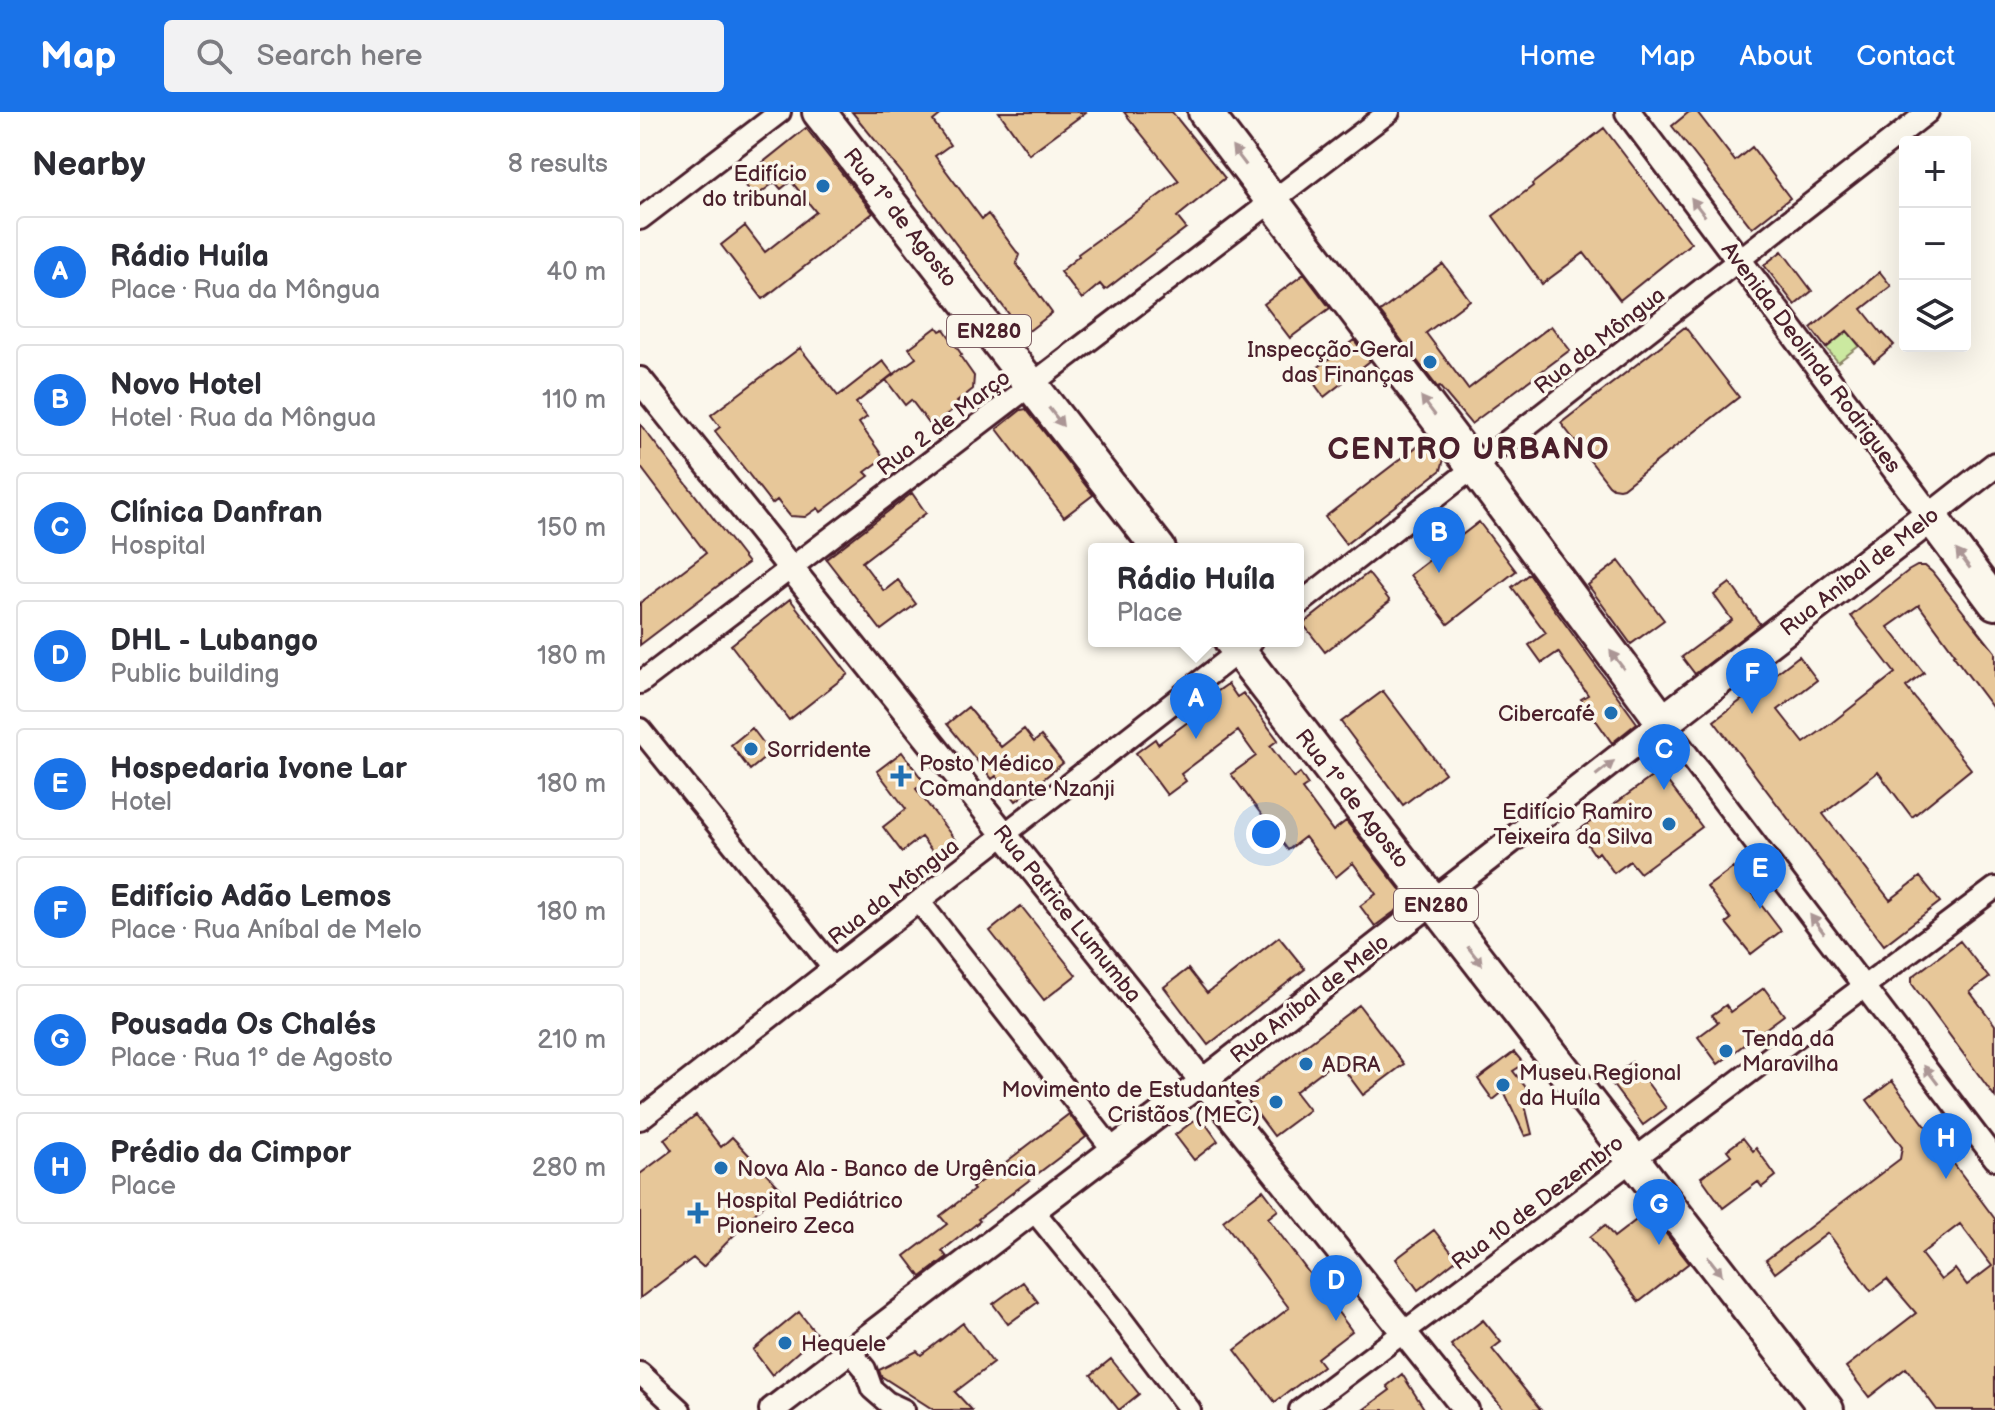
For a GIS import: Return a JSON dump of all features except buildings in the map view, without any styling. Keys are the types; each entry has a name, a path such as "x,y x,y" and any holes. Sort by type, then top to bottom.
{"main road":[{"name":"Rua 1º de Agosto","path":"819,112 1154,543"},
{"path":"1205,112 1663,722"},
{"name":"Avenida Deolinda Rodrigues","path":"1930,516 1995,603"},
{"name":"Rua Aníbal de Melo","path":"1663,722 1930,516"},
{"name":"Rua 1º de Agosto","path":"1243,647 1433,901 1827,1410"}],"street":[{"path":"640,219 780,112"},
{"name":"Rua 2 de Março","path":"640,683 1389,112"},
{"name":"Avenida Deolinda Rodrigues","path":"1628,112 1930,516"},
{"name":"Rua da Môngua","path":"1304,600 1928,112"},
{"name":"Rua Patrice Lumumba","path":"640,380 1466,1410"},
{"name":"Rua Aníbal de Melo","path":"1930,516 1995,465"},
{"name":"Rua da Môngua","path":"643,1109 833,968 1237,647"},
{"path":"1663,722 1995,1159"},
{"name":"Rua Aníbal de Melo","path":"772,1410 1203,1081 1663,722"},
{"path":"640,729 833,968"},
{"name":"Rua 10 de Dezembro","path":"1300,1410 1995,888"},
{"path":"919,901 1113,1150"},
{"path":"1034,1211 1190,1410"},
{"path":"850,1351 865,1369 872,1389 887,1402 904,1410"},
{"path":"640,1373 680,1410"}],"green space":[{"path":"1848,331 1859,346 1838,362 1826,348"}],"place":[{"name":"Edifício do tribunal","path":"823,186"},
{"name":"Inspecção-Geral das Finanças","path":"1430,362"},
{"name":"Novo Hotel","path":"1439,573"},
{"name":"Cibercafé","path":"1611,713"},
{"name":"Edifício Adão Lemos","path":"1752,714"},
{"name":"Rádio Huíla","path":"1196,739"},
{"name":"Sorridente","path":"751,749"},
{"name":"Posto Médico Comandante Nzanji","path":"901,776"},
{"name":"Clínica Danfran","path":"1664,790"},
{"name":"Edifício Ramiro Teixeira da Silva","path":"1669,824"},
{"name":"Hospedaria Ivone Lar","path":"1760,909"},
{"name":"Tenda da Maravilha","path":"1726,1051"},
{"name":"ADRA","path":"1306,1064"},
{"name":"Museu Regional da Huíla","path":"1503,1085"},
{"name":"Movimento de Estudantes Cristãos (MEC)","path":"1276,1102"},
{"name":"Nova Ala - Banco de Urgência","path":"721,1168"},
{"name":"Prédio da Cimpor","path":"1946,1179"},
{"name":"Hospital Pediátrico Pioneiro Zeca","path":"698,1213"},
{"name":"Pousada Os Chalés","path":"1659,1245"},
{"name":"DHL - Lubango","path":"1336,1321"},
{"name":"Hequele","path":"785,1343"}],"district":[{"name":"CENTRO URBANO","path":"1469,449"}]}
